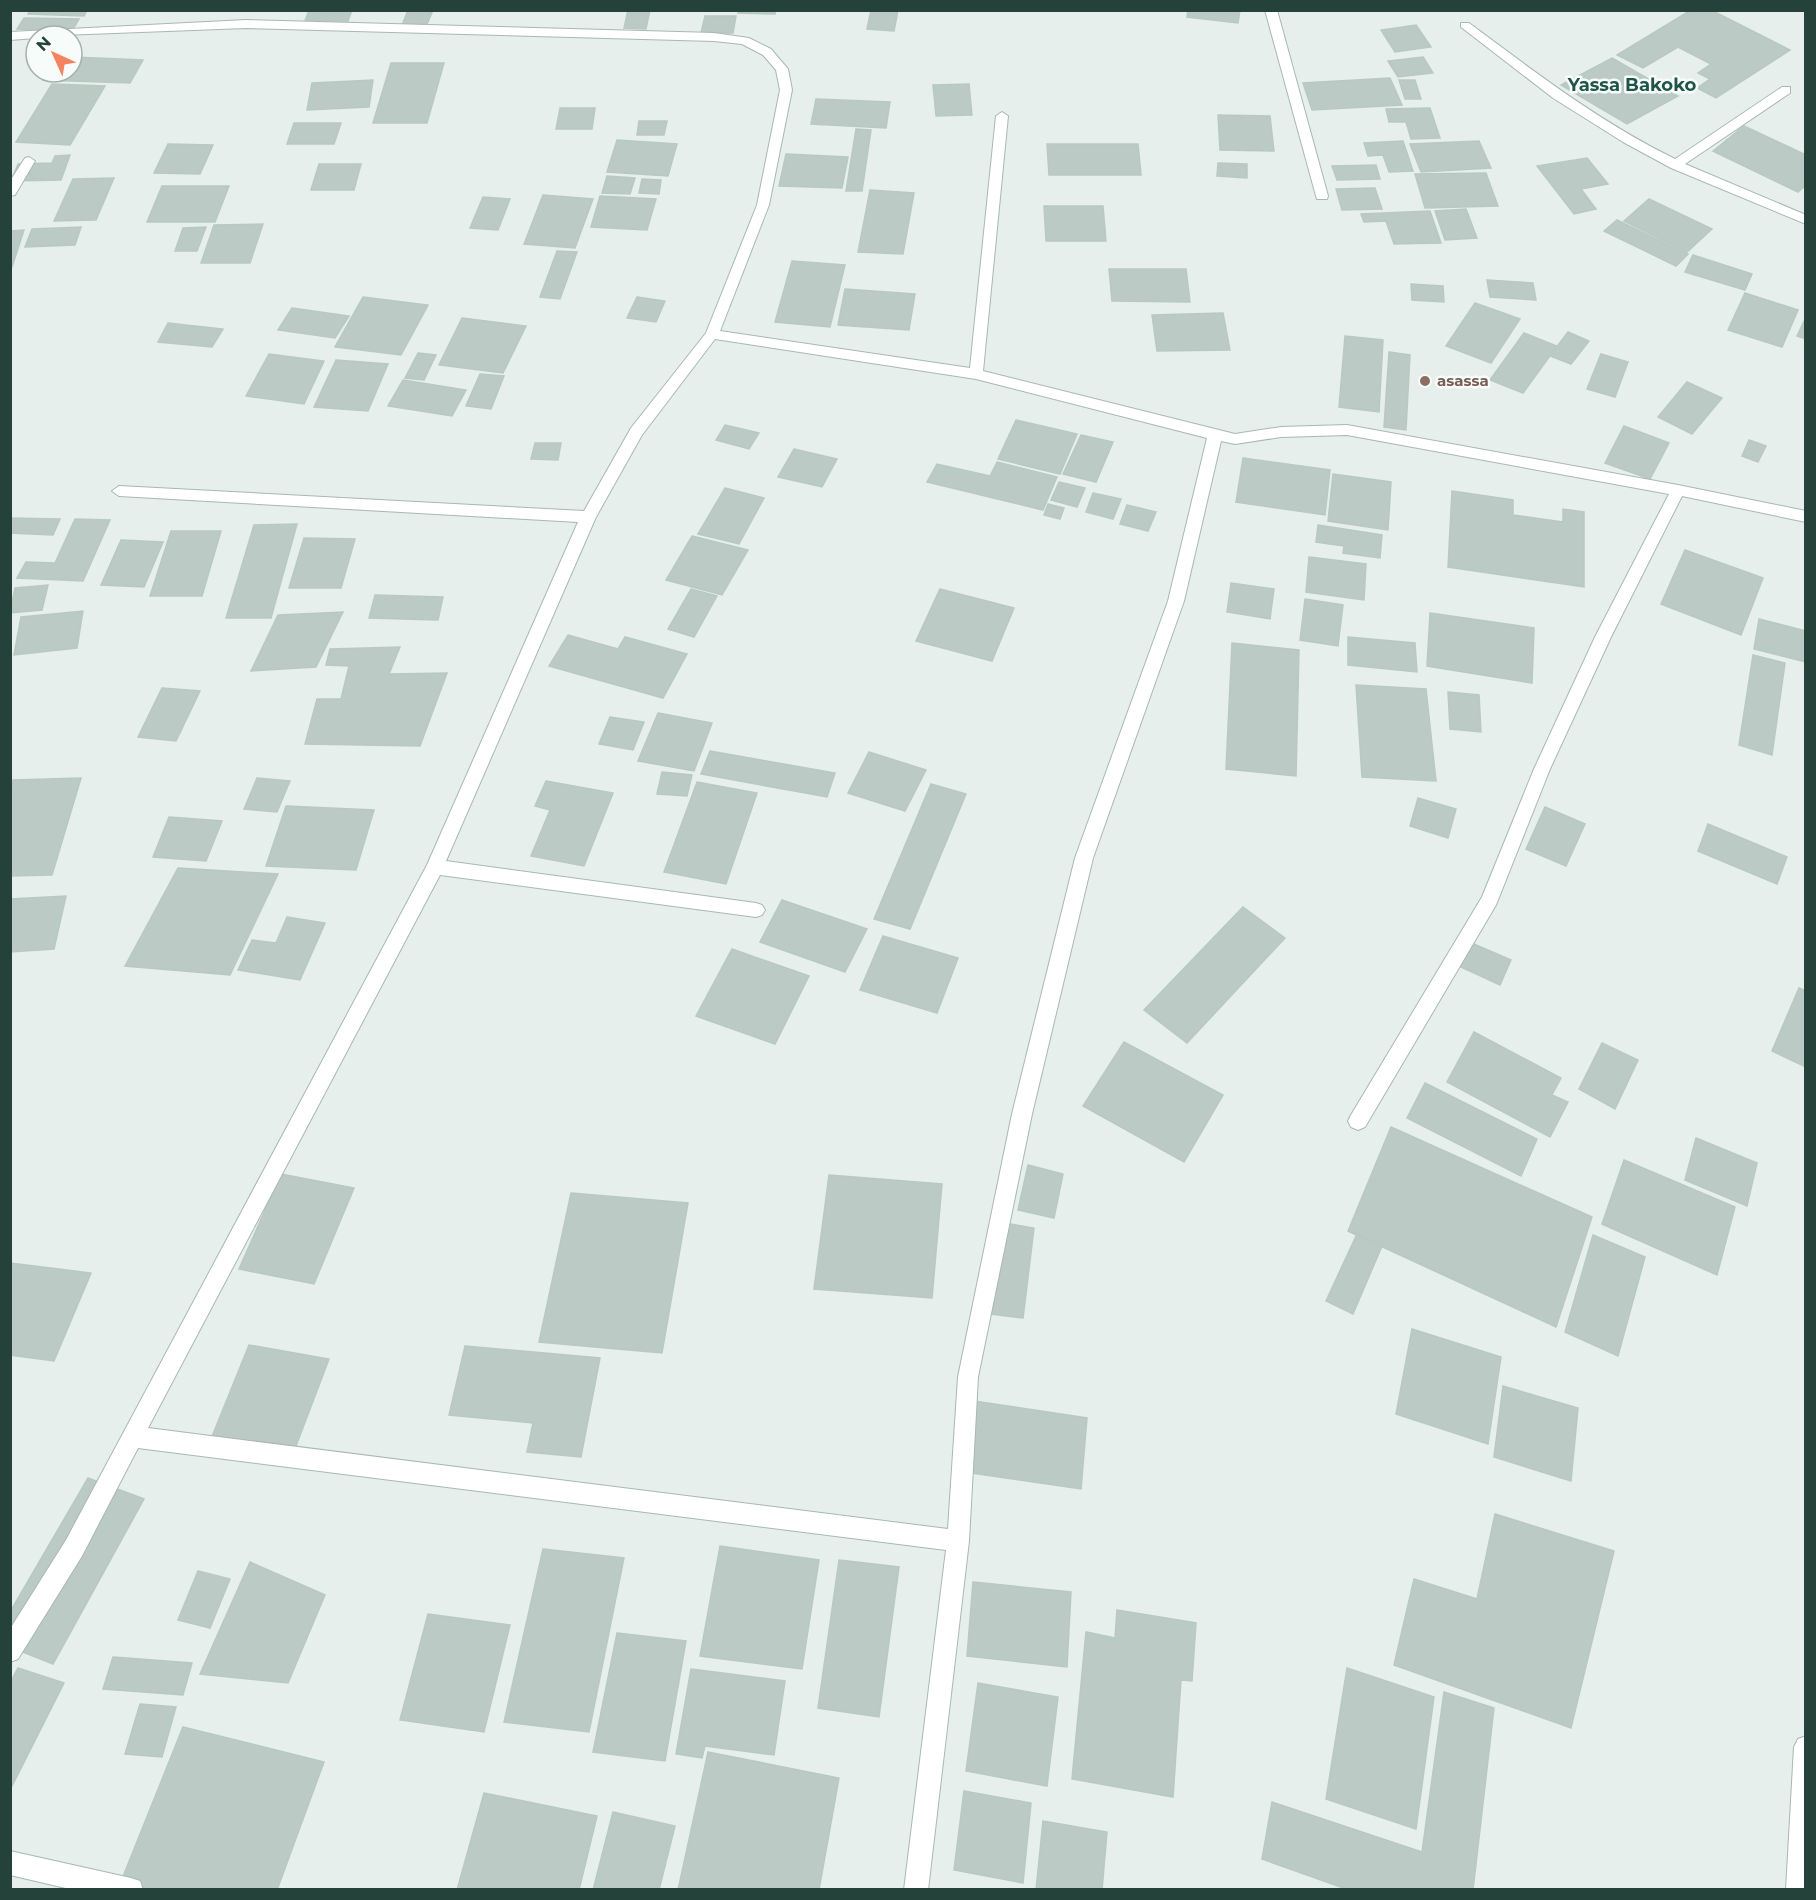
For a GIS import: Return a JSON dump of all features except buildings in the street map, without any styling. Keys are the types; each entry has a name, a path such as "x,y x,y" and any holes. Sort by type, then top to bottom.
{"street":[{"path":"1271,10 1322,196"},
{"path":"10,36 246,24 714,37 745,41 767,52 782,69 786,90 763,205 712,334 636,432 588,517 435,867 74,1548 10,1651"},
{"path":"1465,25 1570,105 1675,165 1806,220"},
{"path":"1675,165 1786,90"},
{"path":"976,374 1002,116"},
{"path":"10,192 29,160"},
{"path":"712,334 976,374 1235,439 1281,432 1347,430 1678,490 1806,517"},
{"path":"916,1890 958,1541 968,1377 1022,1114 1084,858 1176,601 1215,435"},
{"path":"119,490 588,517"},
{"path":"1358,1121 1490,900 1542,769 1603,637 1678,490"},
{"path":"435,867 756,910"},
{"path":"132,1437 958,1541"},
{"path":"1798,1890 1806,1747"},
{"path":"10,1863 131,1890"}],"place":[{"name":"asassa","path":"1425,381"}],"district":[{"name":"Yassa Bakoko","path":"1632,85"}]}
